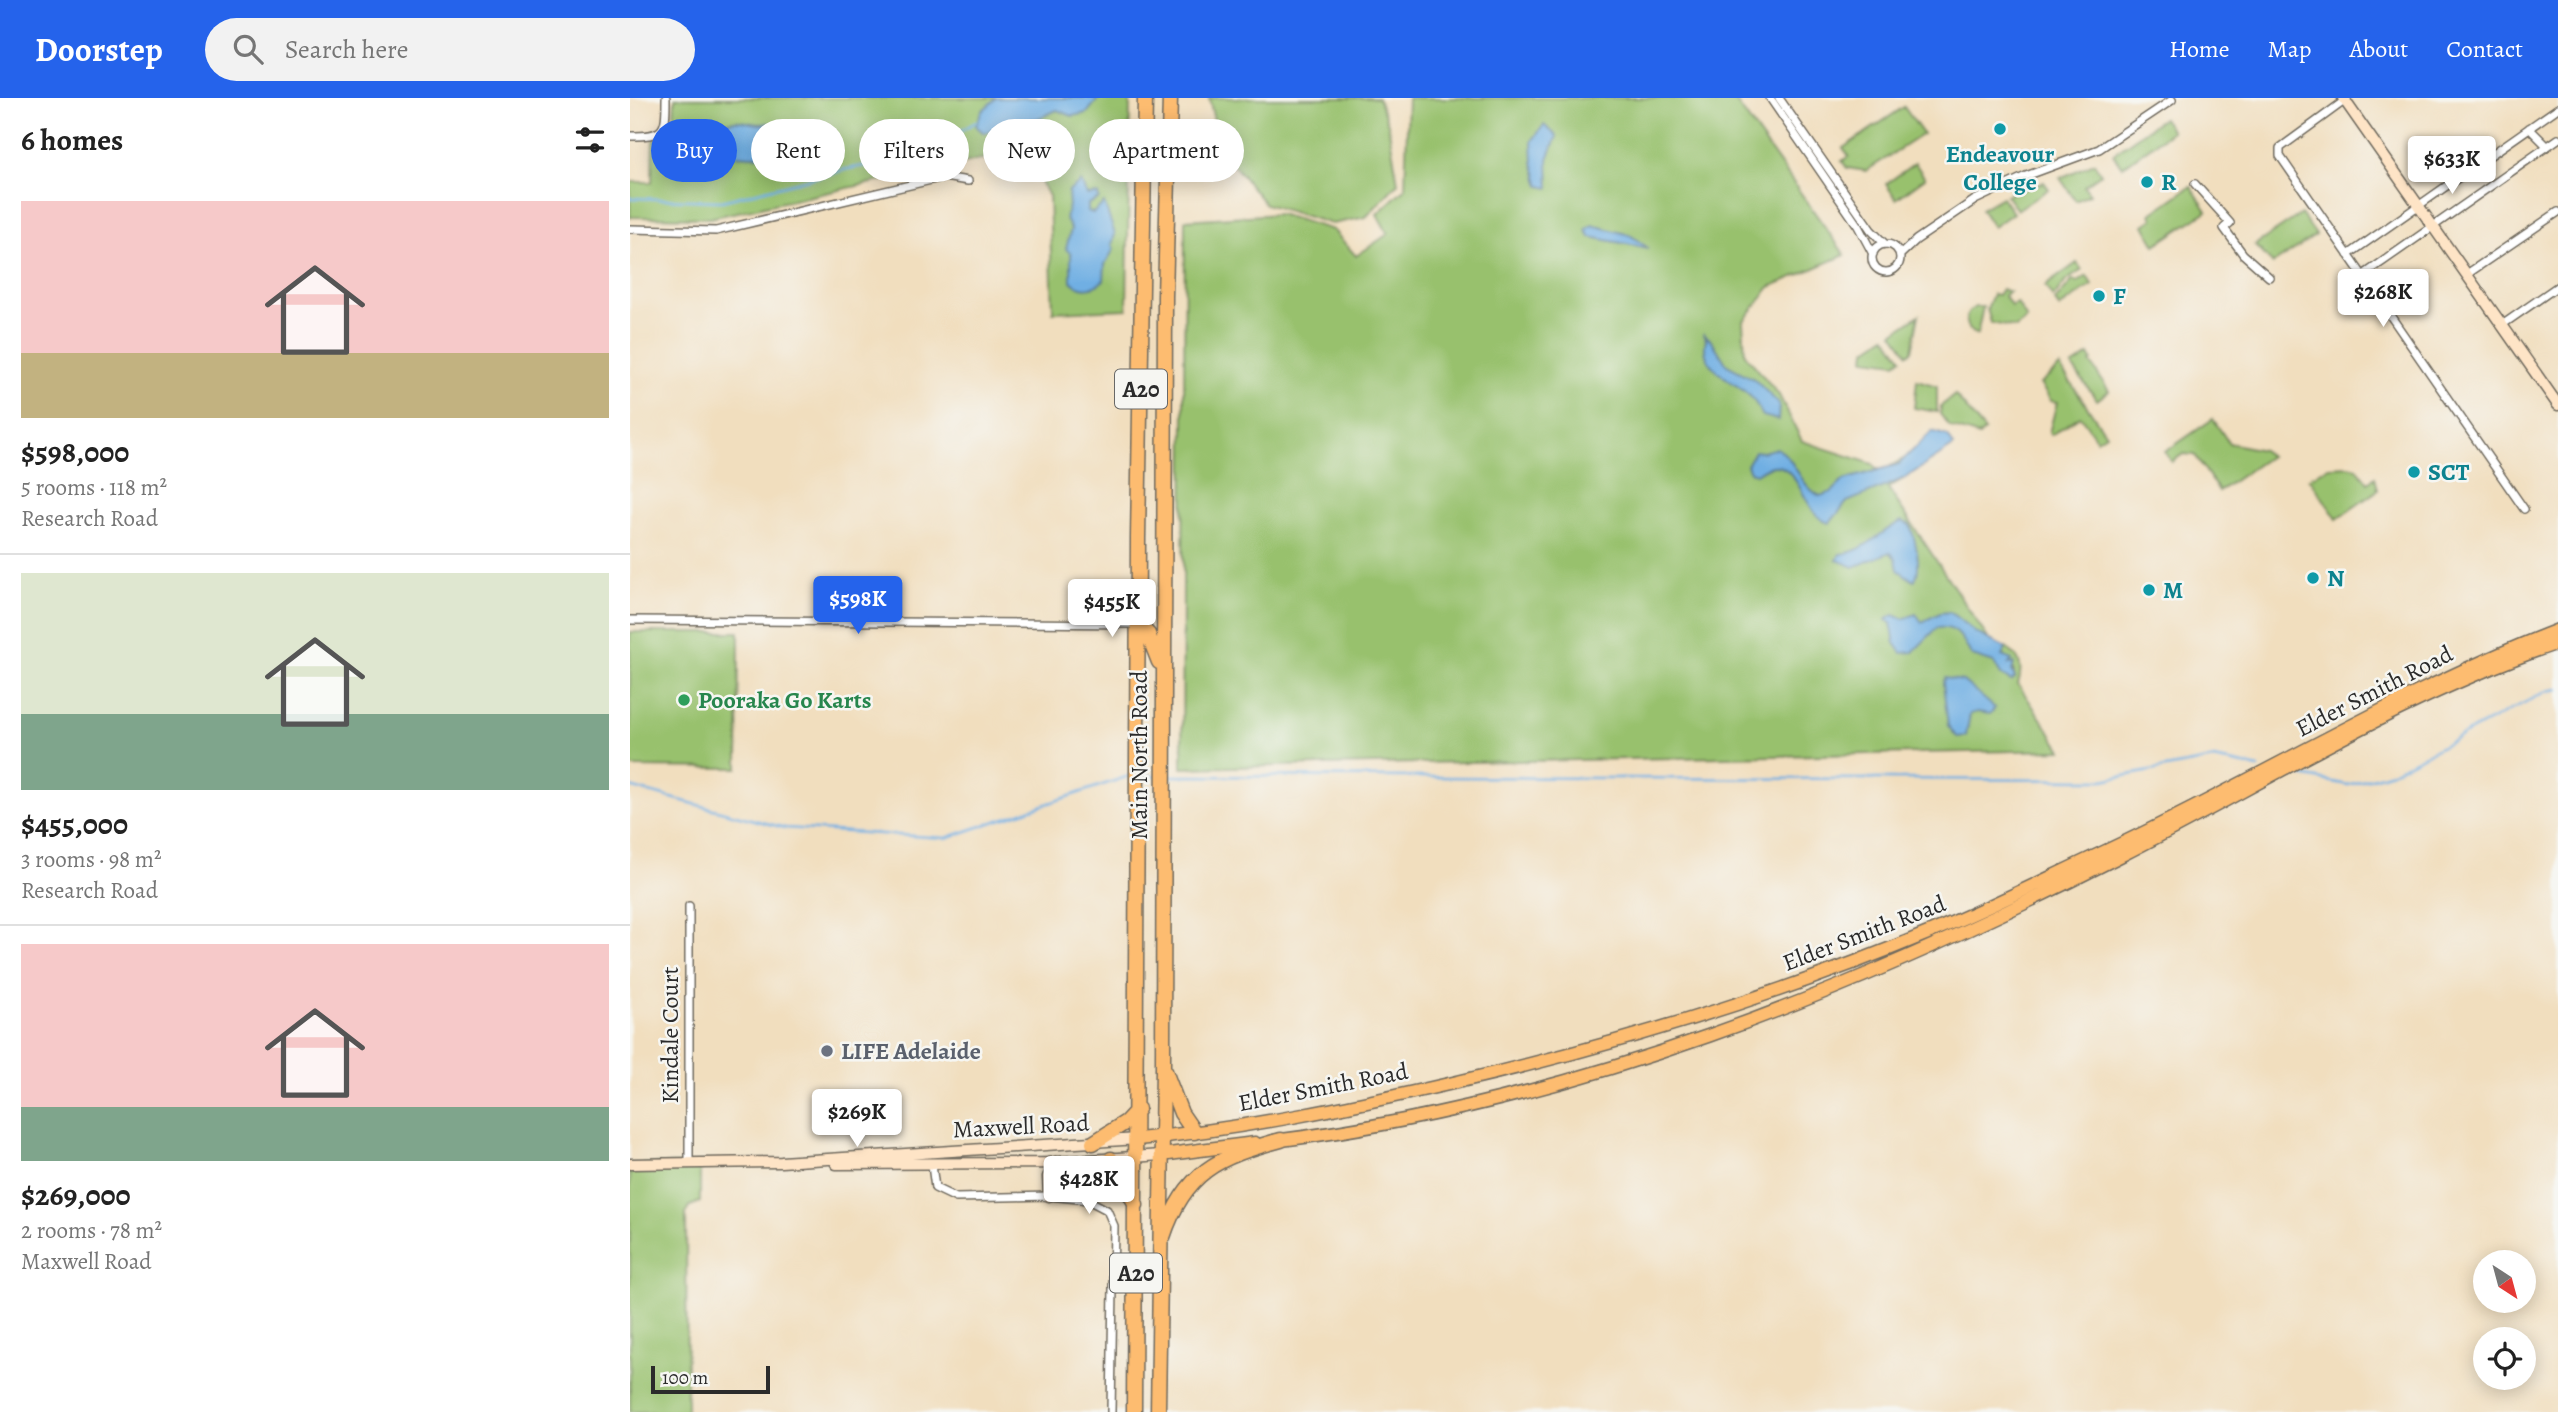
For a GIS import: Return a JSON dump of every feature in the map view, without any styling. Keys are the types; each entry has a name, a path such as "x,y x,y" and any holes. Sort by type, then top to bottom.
{"highway":[{"name":"Main North Road","path":"1134,1412 1138,1139 1138,624 1145,98"},
{"name":"Main North Road","path":"1158,1412 1158,1251 1163,1067 1162,670 1170,98"},
{"path":"1162,670 1148,634 1138,624 1150,619 1163,596"},
{"path":"1163,1067 1181,1113 1194,1132"},
{"path":"1093,1143 1126,1122 1138,1109"},
{"path":"1158,1251 1171,1212 1194,1179 1219,1160 1281,1140"},
{"path":"1111,1159 1136,1206"}],"main road":[{"path":"2490,656 2558,623"},
{"name":"Elder Smith Road","path":"1161,1155 1394,1123 1565,1082 1677,1048 1808,999 1960,936 2262,783 2287,763 2490,656 2558,630"},
{"name":"Elder Smith Road","path":"1138,1139 1350,1106 1564,1057 1692,1019 1945,926 2111,849 2248,778 2287,763 2460,682 2558,643"},
{"path":"1777,989 1808,999 1823,973"}],"street":[{"path":"630,136 652,136 662,131 666,120 666,98"},
{"path":"1770,98 1858,226 1874,254 1874,265 1884,272 1895,269 1900,255 1959,209 1996,189 2099,149 2172,100"},
{"path":"1779,98 1871,230 1885,244 1894,247 1900,255"},
{"path":"2524,509 2279,152 2289,140 2346,99 2558,405"},
{"path":"2348,255 2558,108"},
{"path":"2529,128 2547,146"},
{"path":"2362,276 2558,139"},
{"path":"630,229 716,230 922,182"},
{"path":"2194,184 2230,223 2224,228 2243,254 2269,277"},
{"path":"2467,274 2558,212"},
{"path":"1894,247 1916,240"},
{"path":"1874,254 1878,247 1885,244"},
{"path":"2502,325 2558,286"},
{"path":"630,620 1138,624"},
{"name":"Kindale Court","path":"689,906 689,1164"},
{"name":"Maxwell Road","path":"630,1164 781,1161 1138,1139"},
{"path":"1011,1148 1011,1163"},
{"path":"933,1152 935,1188 956,1198 1049,1196 1088,1200 1107,1210 1114,1226 1111,1412"},
{"name":"Maxwell Road","path":"781,1161 932,1165 1055,1163 1161,1155"},
{"path":"1049,1196 1048,1177 1055,1163"}],"green space":[{"path":"675,98 1130,98 1130,119 1089,119 1089,182 1129,182 1127,309 1053,312 1049,196 1041,182 1075,182 1075,119 983,119 983,159 969,162 969,119 859,119 859,182 876,182 710,218 630,217 630,182 737,182 737,119 673,119"},
{"path":"1209,98 1378,98 1388,124 1398,183 1366,217 1332,224 1265,204 1244,178 1244,119 1214,119"},
{"path":"1408,98 1733,98 1845,255 1770,287 1743,322 1745,354 1779,395 1802,441 1873,464 1876,469 1884,469 1878,471 1887,485 1905,478 1888,488 2015,679 2013,668 2002,657 2006,648 2018,659 2018,684 2062,750 1182,768 1185,220 1279,214 1333,230 1356,256 1388,234 1377,214 1405,188"},
{"path":"1904,107 1923,134 1866,171 1847,168 1842,161 1849,156 1843,148"},
{"path":"2163,118 2172,131 2122,167 2113,154"},
{"path":"1915,163 1925,178 1896,199 1886,184"},
{"path":"2094,163 2101,174 2084,186 2090,194 2076,201 2060,178"},
{"path":"2044,182 2049,189 2017,210 2006,195"},
{"path":"2191,186 2207,211 2155,245 2144,225 2153,219 2151,214"},
{"path":"2002,197 2013,213 1993,227 1981,209"},
{"path":"2301,214 2316,235 2273,264 2255,245"},
{"path":"2077,263 2082,270 2066,281 2053,298 2045,286"},
{"path":"2087,276 2092,285 2059,308 2055,301 2073,280 2077,283"},
{"path":"2002,289 2009,292 2004,295 2011,306 2017,303 2027,319 2016,328 1991,323 1987,309 1993,294 1998,295"},
{"path":"1975,307 1983,307 1977,335 1969,329 1966,322 1968,314"},
{"path":"1919,315 1912,351 1908,354 1893,333"},
{"path":"1886,336 1902,358 1896,363 1865,359 1866,350"},
{"path":"2089,355 2092,360 2090,362 2109,391 2097,400 2072,366"},
{"path":"2060,367 2106,434 2097,440 2080,416 2051,435 2049,433 2057,402 2051,401 2040,384"},
{"path":"1917,380 1937,386 1937,412 1914,408"},
{"path":"1955,395 1985,431 1979,436 1950,427 1940,414 1941,406"},
{"path":"2213,419 2229,443 2262,450 2270,456 2219,491 2195,455 2183,454 2172,462 2165,452"},
{"path":"1912,454 1899,464 1886,468"},
{"path":"2329,467 2357,468 2368,483 2375,477 2378,490 2337,519 2309,478"},
{"name":"Pooraka Go Karts","path":"630,632 739,632 738,768 630,767"},
{"path":"630,1164 700,1164 700,1202 690,1206 686,1214 687,1412 630,1412"}],"water":[{"path":"996,98 1099,98 1087,113 1072,116 1057,110 1037,119 983,119 983,132 976,126 982,111"},
{"path":"737,121 751,123 751,156 737,155"},
{"path":"1544,125 1557,136 1548,159 1549,188 1540,186 1533,162 1532,141"},
{"path":"1081,182 1087,195 1098,194 1099,199 1088,204 1088,211 1093,213 1104,203 1115,234 1112,245 1114,249 1105,264 1104,280 1088,288 1071,281 1071,254 1066,249 1071,229 1065,218 1069,206 1068,192"},
{"path":"1592,225 1630,235 1648,248 1590,237 1586,230"},
{"path":"1703,333 1712,341 1727,365 1754,379 1779,404 1778,420 1763,416 1751,397 1712,366 1707,358"},
{"path":"1932,431 1948,436 1954,446 1905,478 1847,502 1830,523 1820,518 1812,509 1798,484 1781,467 1770,466 1756,474 1750,472 1747,465 1755,451 1777,448 1789,459 1807,485 1820,496 1832,492 1844,480 1899,464"},
{"path":"1902,521 1910,525 1916,545 1918,569 1914,581 1898,570 1896,559 1890,552 1854,567 1837,560 1840,554 1857,550"},
{"path":"1950,612 1976,633 2006,648 2002,656 2012,660 2009,664 2014,663 2012,671 2015,678 2011,681 2001,675 1994,663 1972,656 1959,635 1951,629 1937,628 1913,652 1902,653 1895,643 1891,623 1886,620 1894,615 1903,619 1916,614 1922,622 1940,613"},
{"path":"1945,678 1963,681 1995,708 1990,714 1970,714 1966,736 1957,737 1948,726 1943,683"}],"waterway":[{"path":"845,170 915,156 976,122"},
{"path":"630,198 722,201 797,182"},
{"path":"2287,773 2348,785 2392,772 2547,691 2558,689"},
{"path":"1170,776 2103,780 2213,759 2259,768"},
{"path":"630,787 785,828 946,838 1132,775"},
{"path":"1142,775 1160,776"}],"place":[{"name":"Endeavour College","path":"2000,129"},
{"name":"R","path":"2147,182"},
{"name":"F","path":"2099,296"},
{"name":"SCT","path":"2414,472"},
{"name":"N","path":"2313,578"},
{"name":"M","path":"2149,590"},
{"name":"Pooraka Go Karts","path":"684,700"},
{"name":"LIFE Adelaide","path":"827,1051"}]}
